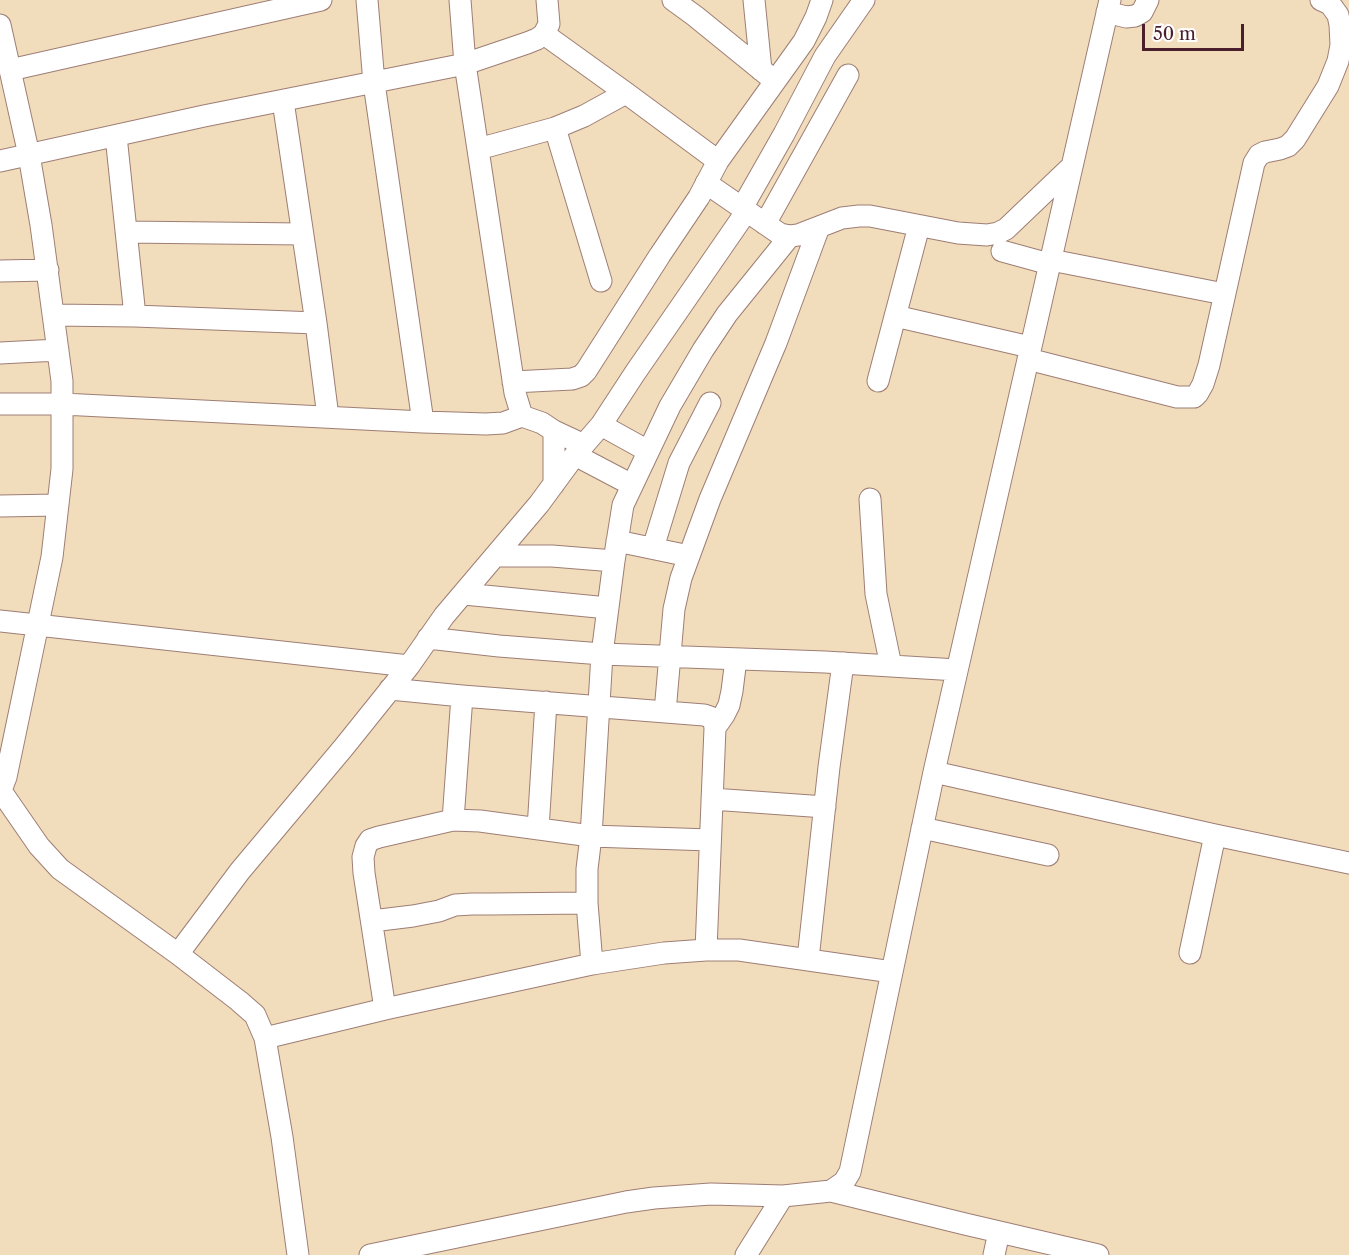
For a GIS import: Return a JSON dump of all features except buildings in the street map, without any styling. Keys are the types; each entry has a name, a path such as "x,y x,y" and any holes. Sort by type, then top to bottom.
{"street":[{"path":"10,70 321,0"},
{"path":"367,0 374,83 423,422"},
{"path":"460,0 465,64 513,382 522,416"},
{"path":"0,161 204,116 465,64 527,43 544,34 549,24 549,0"},
{"path":"673,0 768,76"},
{"path":"754,0 768,76"},
{"path":"513,382 572,379 581,376 586,371 699,197 768,76 804,41 822,0"},
{"path":"178,954 240,871 344,747 409,666 444,616 539,504 579,450 601,425 744,210 825,56 864,0"},
{"path":"831,1191 844,1182 850,1172 934,772 1109,6 1126,17 1135,16 1142,12 1148,0"},
{"path":"896,316 1177,397 1194,397 1206,375 1254,163 1259,155 1288,146 1295,139 1328,86 1338,62 1341,45 1340,25 1344,7 1321,0"},
{"path":"0,25 29,155 48,270 62,381 62,469 52,557 1,792 39,846 60,869 178,954 239,1000 255,1015 265,1038 282,1137 298,1255"},
{"path":"544,34 718,161"},
{"path":"765,224 848,75"},
{"path":"478,149 555,128 584,116 626,93"},
{"path":"283,101 328,417"},
{"path":"555,128 601,281"},
{"path":"116,136 135,316"},
{"path":"706,183 780,234 790,237 842,218 859,216 977,235 998,233 1006,229 1072,166"},
{"path":"878,381 919,226"},
{"path":"665,712 674,609 681,578 710,499 776,343 819,227"},
{"path":"126,232 302,234"},
{"path":"790,237 799,282"},
{"path":"592,964 587,868 603,654 615,551 623,505 686,377 727,314 790,237"},
{"path":"1002,252 1042,262 1051,260 1224,294"},
{"path":"0,271 48,270"},
{"path":"54,315 316,323"},
{"path":"0,352 58,350"},
{"path":"652,548 679,463 710,403"},
{"path":"0,404 62,404 486,424 503,423 522,416 542,423 632,485"},
{"path":"601,425 648,451"},
{"path":"554,431 554,484"},
{"path":"870,499 876,594 891,666"},
{"path":"0,506 58,505"},
{"path":"496,556 552,556 652,548 689,556"},
{"path":"464,594 608,608"},
{"path":"0,621 409,666"},
{"path":"428,638 603,654 843,663 957,670"},
{"path":"715,728 729,705 736,659"},
{"path":"808,959 843,663"},
{"path":"390,689 710,717 714,721 715,728 706,950"},
{"path":"453,820 462,696"},
{"path":"538,829 546,702"},
{"path":"934,772 1349,863"},
{"path":"712,799 825,807"},
{"path":"385,1009 363,857 370,840 453,820 480,821 591,836 710,840"},
{"path":"922,828 1048,855"},
{"path":"1190,953 1215,835"},
{"path":"372,921 439,911 455,905 588,903"},
{"path":"265,1038 592,964 664,953 739,950 892,972"},
{"path":"370,1255 654,1198 711,1194 783,1196 831,1191 1098,1255"},
{"path":"746,1255 783,1196"},
{"path":"994,1255 999,1232"}]}
